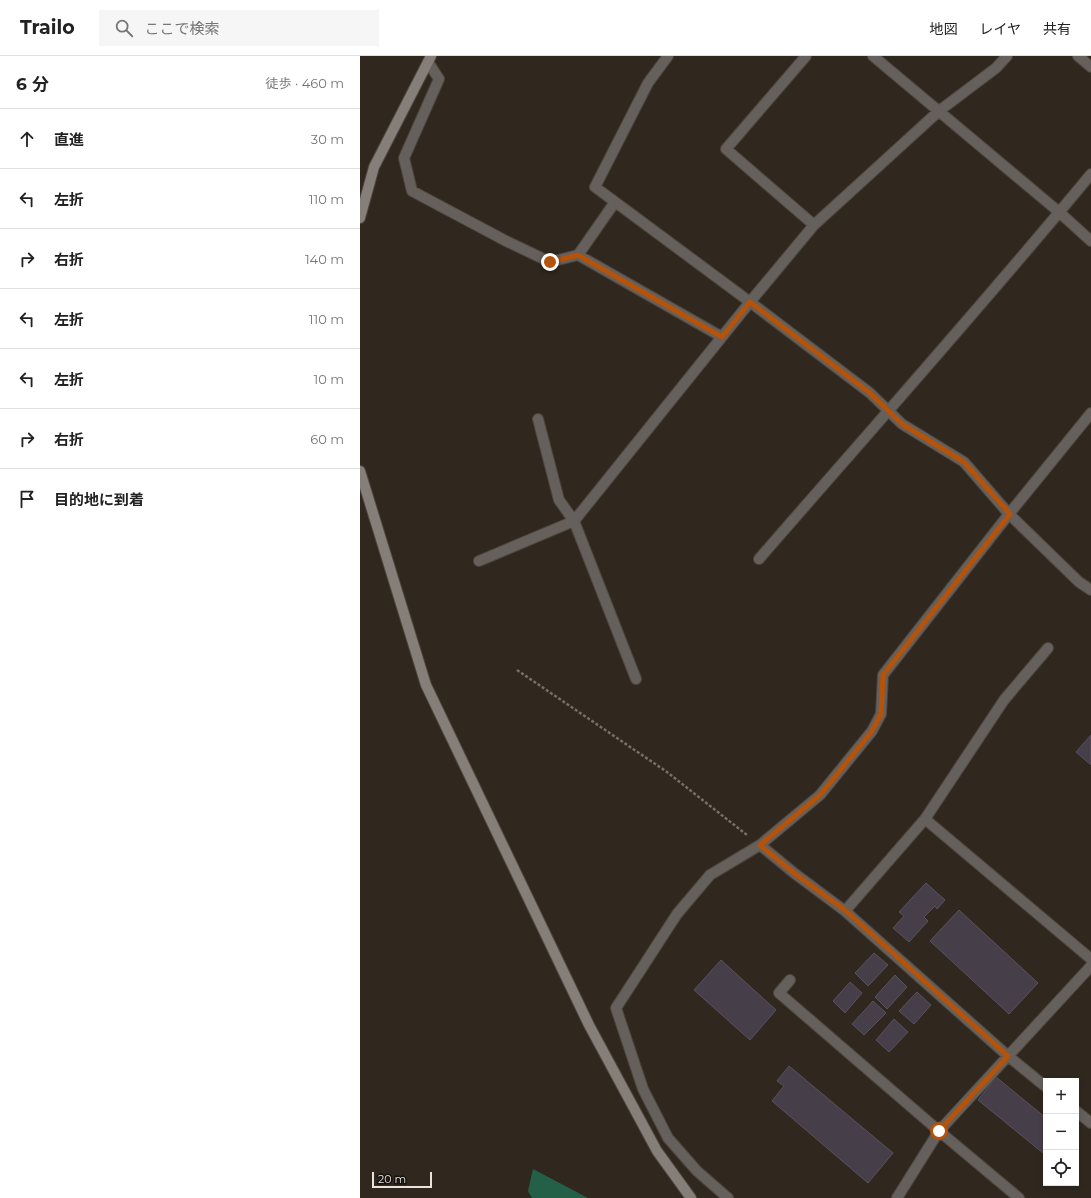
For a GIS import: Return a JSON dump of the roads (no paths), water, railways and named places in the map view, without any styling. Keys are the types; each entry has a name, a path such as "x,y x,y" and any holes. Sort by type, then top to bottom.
{"street":[{"path":"668,56 648,84 595,187 870,393 902,424 964,462 1010,514 1079,582 1091,590"},
{"path":"806,56 726,149 814,225"},
{"path":"873,56 1059,212 1091,241"},
{"path":"479,561 574,521 750,302 814,225 939,111 996,68 1007,56"},
{"path":"1078,56 1091,67"},
{"path":"430,59 439,79 404,158 412,190 506,242 550,262 578,255 615,202"},
{"path":"360,218 374,167 430,59"},
{"path":"759,559 1091,174"},
{"path":"578,255 722,337"},
{"path":"728,1198 697,1171 668,1138 643,1089 616,1008 677,914 710,875 760,845 820,795 872,731 881,714 883,675 1091,413"},
{"path":"538,419 559,500 574,521 636,679"},
{"path":"360,471 426,686 589,1025 657,1151 692,1198"},
{"path":"846,911 926,818 1004,700 1048,648"},
{"path":"926,818 1091,959"},
{"path":"760,845 794,873 846,911 1008,1056 1043,1085"},
{"path":"897,1198 939,1131 1091,966"},
{"path":"790,980 779,994 1019,1198"},
{"path":"1079,1113 1091,1123"},
{"path":"657,1151 668,1138"}]}
